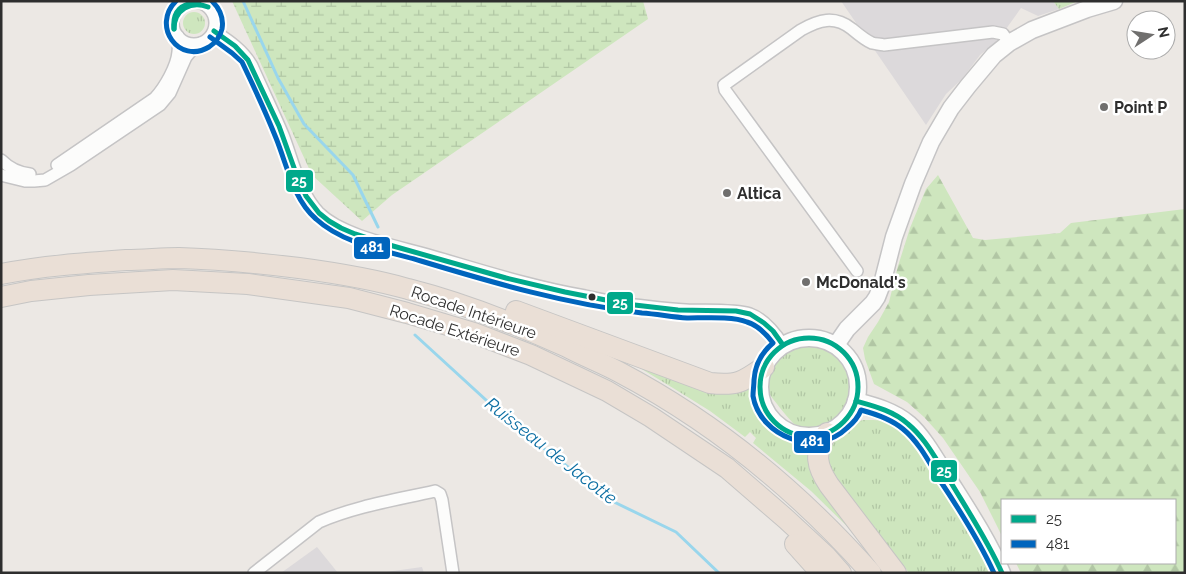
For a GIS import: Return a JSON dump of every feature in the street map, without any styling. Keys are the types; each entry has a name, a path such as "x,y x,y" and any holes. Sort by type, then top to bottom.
{"highway":[{"name":"Rocade Intérieure","path":"1,274 89,262 177,258 253,262 350,275 409,289 477,310 533,332 619,372 663,397 711,429 806,506 845,543 871,573"},
{"path":"350,275 412,283 481,298 710,383 726,385 738,382 749,377 764,366"},
{"name":"Rocade Extérieure","path":"1,298 31,291 89,284 173,280 258,285 349,298 407,312 474,333 531,355 607,391 651,417 720,464 786,519 826,556 841,573"},
{"path":"827,433 821,441 818,452 818,463 821,473 896,573"},
{"path":"786,519 794,542 821,573"}],"main road":[{"path":"836,345 847,329 873,304 878,294 894,237 913,184 931,142 968,86 994,55 1009,43 1053,21 1114,1"},
{"path":"810,337 824,339 836,345 848,356 856,370 859,386 856,401 850,415 840,426 827,433 810,436 794,434 779,426 768,414 761,399 760,383 764,366 772,354 783,345 796,339 810,337"},
{"path":"856,401 898,415 910,424 939,464 979,529 1002,573"}],"street":[{"path":"1,175 25,181 45,180 71,165 160,105 170,93 186,57 209,38 214,31 215,19 209,5 199,2 188,2 175,15 174,29 182,40 194,44 201,43"},
{"path":"857,271 725,90 724,85 801,30 823,20 835,20 846,24 863,38 873,43 884,45 993,32 1002,34 1009,43"},
{"path":"214,31 237,47 248,58 310,201 320,213 346,230 374,240 561,292 624,303 684,310 741,312 761,320 783,345"},
{"path":"1,160 18,172 43,173 52,169 150,102 163,89 169,78 178,54 178,36"},
{"path":"254,573 319,522 332,516 435,491 440,494 442,500 453,573"}],"shaded area":[{"path":"841,1 1053,1 1059,9 1038,16 1021,8 1006,29 994,26 993,32 997,41 980,55 962,79 946,94 926,125"},
{"path":"317,547 338,573 281,573"},
{"path":"422,567 424,573 379,573"}],"green space":[{"path":"232,1 643,1 648,19 392,195 362,221 312,175"},
{"path":"1053,1 1078,1 1059,9"},
{"path":"194,12 202,15 205,23 202,31 194,34 186,31 183,23 186,15"},
{"path":"938,175 973,238 985,240 1060,233 1071,223 1185,209 1185,573 1021,573 1016,564 1176,564 1176,499 1001,499 1001,534 980,492 943,438 907,402 874,384 863,348 889,302 910,228 926,189"},
{"path":"804,345 830,350 841,359 848,370 851,382 850,395 838,417 827,424 810,429 800,428 795,425 767,391 770,374 776,361 788,351"},
{"path":"630,362 703,391 716,394 736,389 751,382 757,406 762,417 769,425 787,437 799,441 812,442 861,540 811,491 753,443 756,438 750,432 745,437 710,411"},
{"path":"863,420 890,423 899,428 908,437 950,497 991,573 909,573 828,468 824,455 835,436"}],"waterway":[{"name":"Ruisseau de Jacotte","path":"243,1 278,78 304,124 353,175 378,227"},
{"name":"Ruisseau de Jacotte","path":"415,335 511,423 612,501 676,532 719,573"}],"transit line":[{"name":"481","path":"176,1 169,11 166,21 168,31 172,40 179,47 188,51 198,51 209,47 219,37 222,29 221,14 212,1"},
{"name":"25","path":"174,29 175,17 179,9 188,4 199,2"},
{"name":"25","path":"174,29 177,17 185,8 196,5 208,7"},
{"name":"25","path":"214,31 235,46 248,60 279,126 306,196 319,213 341,228 386,244 506,278 565,292 626,304 678,310 736,311 750,314 773,331 783,345"},
{"name":"481","path":"210,37 242,62 280,148 296,192 308,211 327,228 366,246 503,285 558,298 642,313 687,318 726,318 751,323 773,343 759,360 754,380 753,396 758,410 766,423 791,439 805,442 820,441 834,437 847,428 861,410 883,417 898,425 909,434 923,452 968,525 994,573"},
{"name":"25","path":"809,338 828,342 844,352 854,368 858,387 854,406 844,422 828,432 809,436 790,432 774,422 764,406 760,387 764,368 774,352 790,342 809,338"},
{"name":"25","path":"856,401 884,410 902,419 920,435 976,524 1002,573"}],"place":[{"name":"Point P","path":"1104,107"},
{"name":"Altica","path":"727,193"},
{"name":"McDonald's","path":"806,282"}]}
